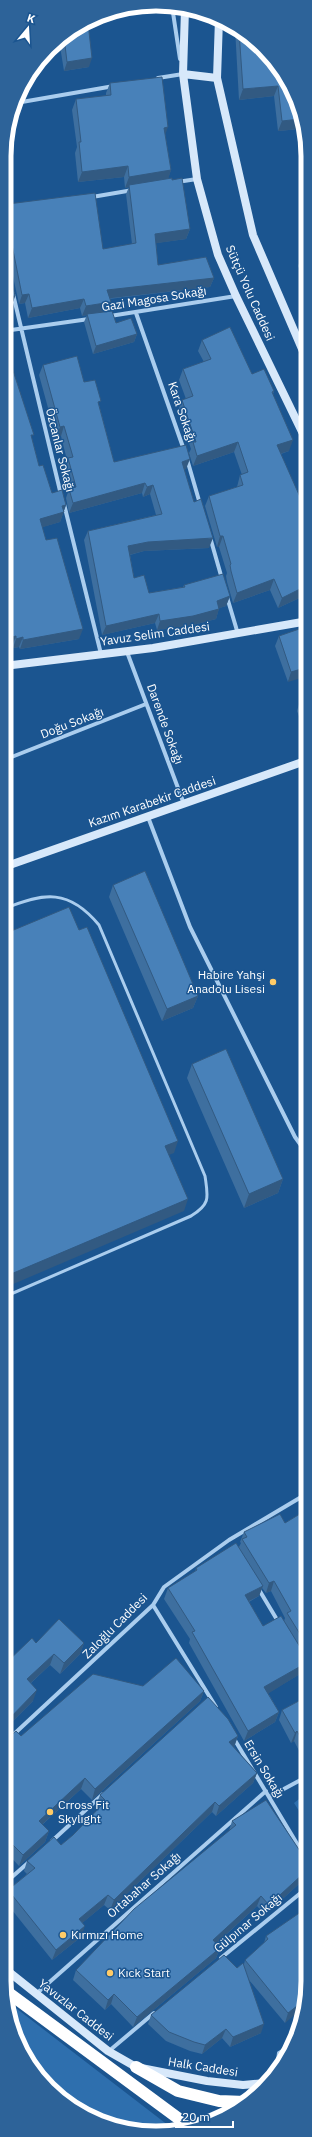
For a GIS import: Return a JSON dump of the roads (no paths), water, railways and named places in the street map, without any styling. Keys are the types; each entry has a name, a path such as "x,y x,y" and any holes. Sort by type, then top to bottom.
{"highway":[{"path":"12,1995 184,2123"},
{"path":"136,2067 178,2091 219,2101 237,2102"}],"main road":[{"name":"Sütçü Yolu Caddesi","path":"185,14 183,74 197,179 218,255 236,296 301,430"},
{"name":"Sütçü Yolu Caddesi","path":"219,25 217,78 253,235 301,347"},
{"path":"183,74 217,78"},
{"name":"Yavuz Selim Caddesi","path":"11,665 127,652 301,622"},
{"name":"Kazım Karabekir Caddesi","path":"11,865 301,762"},
{"name":"Yavuzlar Caddesi","path":"11,1974 108,2051 136,2067"},
{"name":"Halk Caddesi","path":"136,2067 207,2081 243,2085 259,2084"}],"street":[{"name":"Sütçü Yolu Caddesi","path":"173,12 183,74"},
{"path":"152,79 183,74"},
{"path":"22,102 122,84"},
{"path":"173,183 197,179"},
{"path":"87,197 142,188"},
{"name":"Özcanlar Sokağı","path":"12,286 20,329 101,654"},
{"name":"Gazi Magosa Sokağı","path":"105,317 236,296"},
{"name":"Kara Sokağı","path":"136,313 185,451 202,512"},
{"name":"Gazi Magosa Sokağı","path":"11,330 98,318"},
{"path":"209,535 222,581"},
{"path":"225,588 238,634"},
{"name":"Darende Sokağı","path":"127,652 184,804"},
{"name":"Doğu Sokağı","path":"11,757 146,704"},
{"path":"148,817 190,927 295,1137 301,1145"},
{"name":"Zaloğlu Caddesi","path":"11,1737 39,1713 153,1605 164,1587 229,1540 301,1497"},
{"path":"229,1540 233,1546"},
{"path":"256,1585 284,1631"},
{"path":"153,1605 218,1710"},
{"path":"204,1702 210,1697"},
{"name":"Ersin Sokağı","path":"230,1730 301,1850"},
{"path":"270,1797 301,1780"},
{"path":"45,1847 110,1788"},
{"name":"Ortabahar Sokağı","path":"35,1994 266,1791"},
{"path":"11,1878 33,1858"},
{"name":"Gülpınar Sokağı","path":"217,1961 301,1893"},
{"path":"108,2051 157,2011"},
{"path":"278,2060 279,2053 284,2050"}],"lane":[{"path":"11,906 27,900 49,896 73,901 89,913 99,925 205,1176 208,1199 202,1209 191,1216 11,1294"}],"place":[{"name":"Habire Yahşi Anadolu Lisesi","path":"273,982"},
{"name":"Crross Fit Skylıght","path":"50,1812"},
{"name":"Kırmızı Home","path":"63,1935"},
{"name":"Kıck Start","path":"110,1973"}]}
